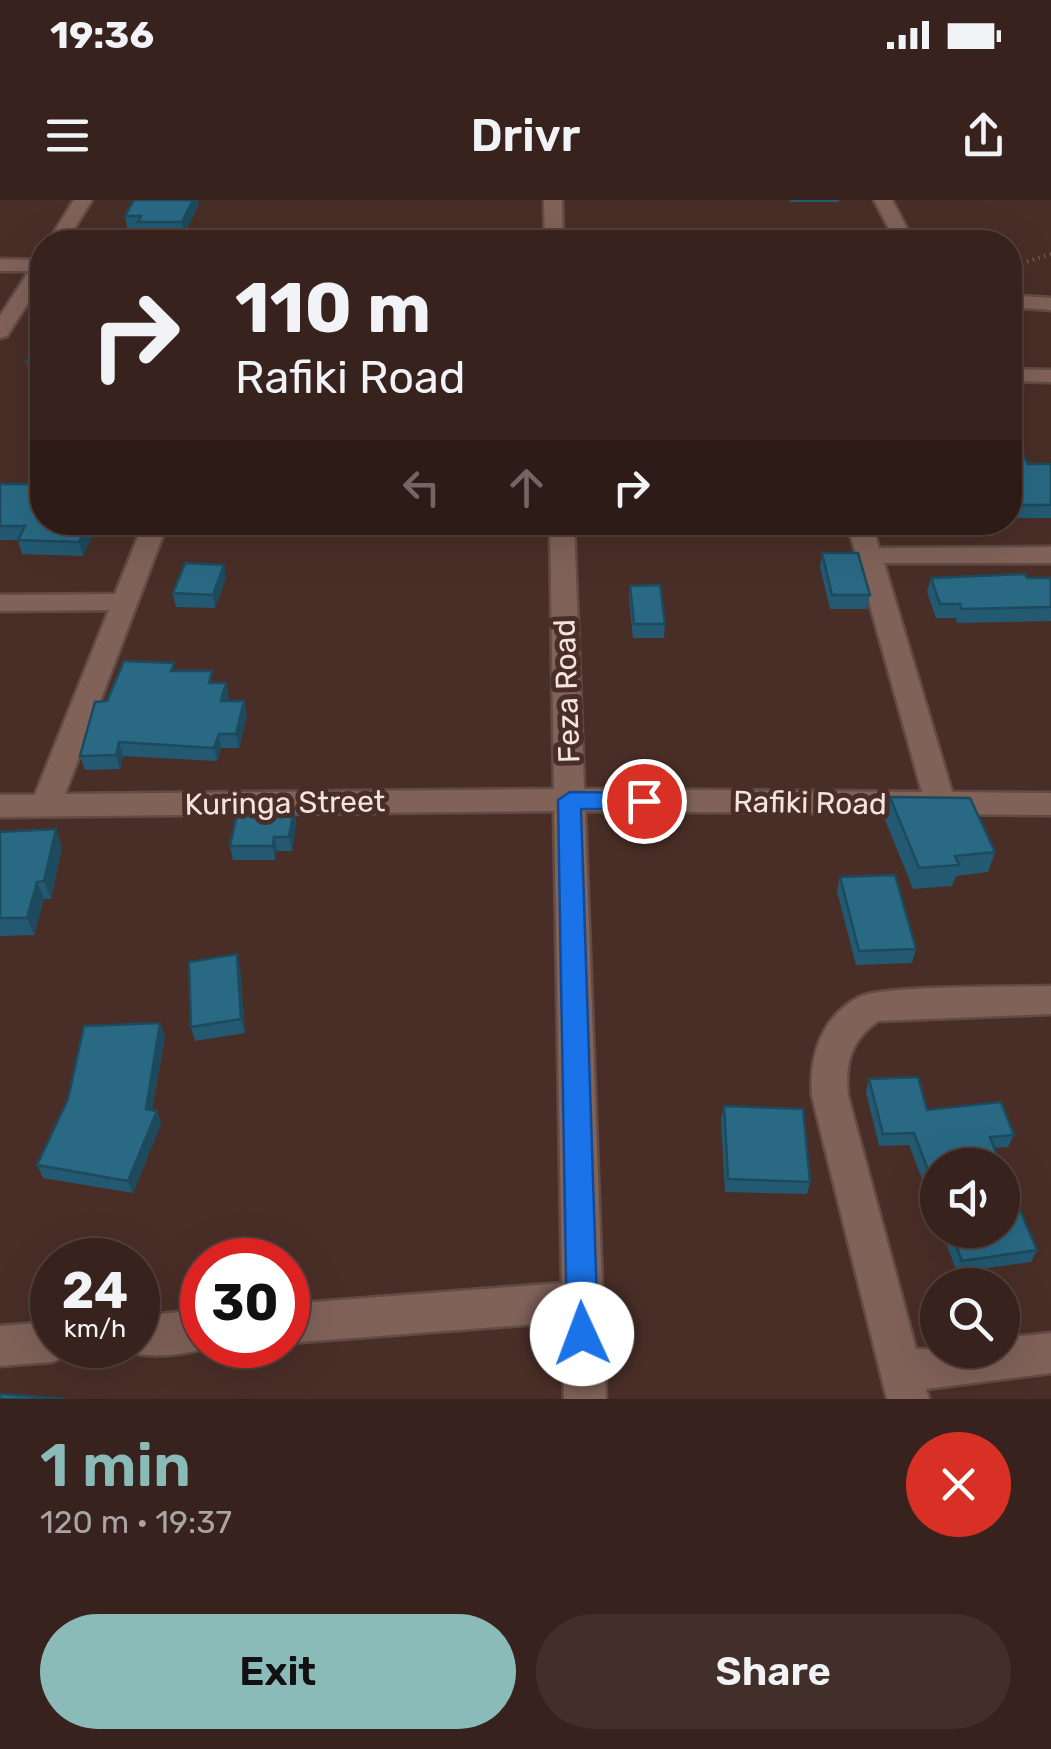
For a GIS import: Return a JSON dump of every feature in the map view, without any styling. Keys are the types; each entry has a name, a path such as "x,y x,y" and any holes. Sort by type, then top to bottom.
{"street":[{"path":"64,230 83,200"},
{"path":"552,200 553,230"},
{"path":"883,200 899,230"},
{"path":"0,265 30,266"},
{"path":"0,332 30,285"},
{"path":"1022,302 1051,304"},
{"path":"1022,375 1051,376"},
{"path":"46,806 151,535"},
{"name":"Feza Road","path":"562,535 580,1301 586,1399"},
{"path":"863,535 940,804"},
{"path":"869,556 1051,554"},
{"path":"0,603 123,602"},
{"name":"Rafiki Road","path":"570,800 1051,804"},
{"name":"Kuringa Street","path":"0,806 570,800"},
{"path":"1051,1000 872,1007 849,1022 833,1042 827,1068 830,1096 905,1385 1051,1354"},
{"path":"310,1322 580,1301"},
{"path":"0,1346 30,1344"}],"path":[{"path":"1022,263 1051,254"}],"building":[{"path":"134,200 193,200 182,222 138,222 141,216 125,216"},
{"path":"1022,454 1028,464 1051,464 1051,505 1022,505"},
{"path":"0,484 30,484 30,535 82,535 79,542 18,540 25,526 0,526"},
{"path":"822,553 858,553 870,595 832,595"},
{"path":"185,563 224,565 213,595 173,593"},
{"path":"1025,574 1027,578 1051,578 1051,607 961,609 960,604 940,604 931,578"},
{"path":"660,585 665,624 634,624 630,586"},
{"path":"124,661 174,663 171,671 212,671 209,683 226,683 221,701 244,701 236,734 219,734 214,748 119,742 116,755 80,756 95,702 107,701"},
{"path":"890,797 970,798 995,852 955,856 959,865 919,868"},
{"path":"238,809 294,809 289,837 274,837 273,846 230,846"},
{"path":"56,829 44,881 37,882 27,918 0,918 0,832"},
{"path":"895,875 916,949 859,951 840,877"},
{"path":"237,954 241,1019 191,1027 189,962"},
{"path":"160,1023 146,1109 157,1111 128,1181 37,1165 68,1099 84,1026"},
{"path":"918,1077 927,1110 1001,1102 1014,1135 990,1137 994,1148 920,1149 914,1133 883,1134 869,1079"},
{"path":"724,1106 803,1109 810,1182 728,1179"},
{"path":"1020,1210 1037,1250 962,1261 957,1248 1020,1248"},
{"path":"0,1394 66,1399 0,1399"}],"route":[{"path":"582,1334 570,800 644,801"}]}
